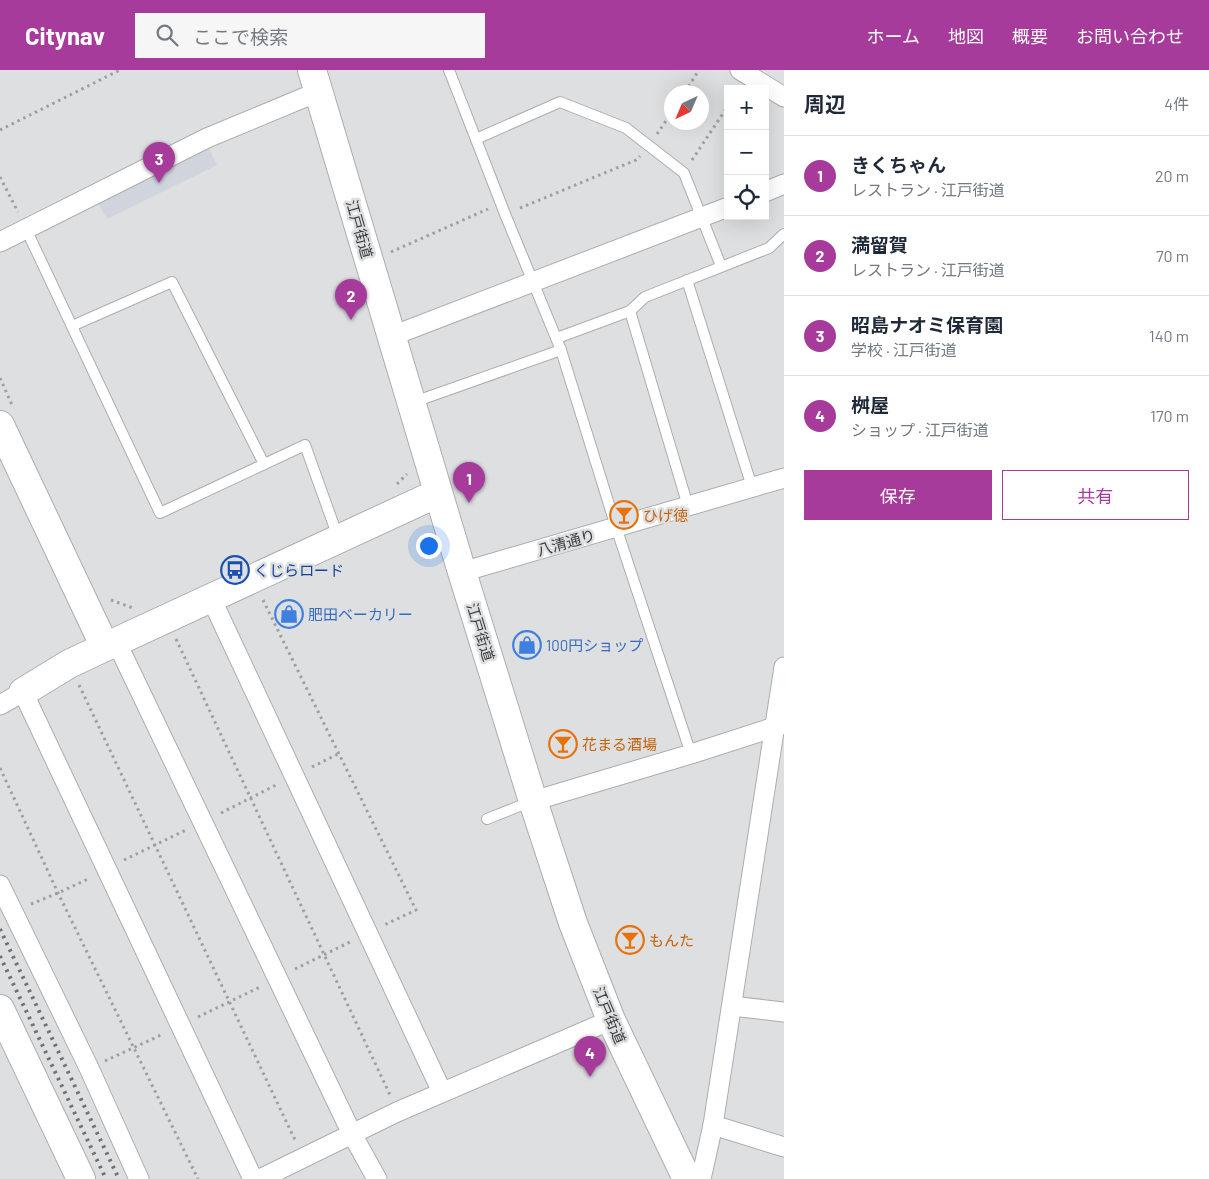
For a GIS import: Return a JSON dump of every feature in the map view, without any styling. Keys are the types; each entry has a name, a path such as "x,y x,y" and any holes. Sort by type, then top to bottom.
{"main road":[{"name":"江戸街道","path":"316,81 462,572 573,923 611,1020 687,1179"},
{"path":"0,425 111,644"},
{"path":"23,692 69,664 438,493"},
{"path":"0,1009 6,1038 81,1179"}],"street":[{"path":"740,70 784,97"},
{"path":"0,242 316,81"},
{"path":"769,190 784,184"},
{"path":"392,336 724,209"},
{"name":"八清通り","path":"462,572 784,478"},
{"path":"211,598 442,1092"},
{"path":"111,644 202,822 352,1134 376,1179"},
{"path":"701,1179 713,1125 779,726 784,667"},
{"path":"0,705 23,692 253,1179"},
{"path":"533,801 779,726"},
{"path":"0,885 89,1068 139,1179"},
{"path":"732,1006 784,1012"},
{"path":"260,1179 442,1092 611,1020"},
{"path":"713,1125 784,1147"}],"lane":[{"path":"450,70 501,204 557,338 616,527 691,754"},
{"path":"476,139 560,102 626,128 684,173 721,266"},
{"path":"26,229 160,513 305,445 339,539"},
{"path":"557,338 630,310 645,297 769,248 784,234"},
{"path":"687,280 752,487"},
{"path":"72,326 172,282 264,464"},
{"path":"630,310 688,506"},
{"path":"411,403 561,350"},
{"path":"487,818 533,801"}],"path":[{"path":"0,130 120,70"},
{"path":"689,85 699,70"},
{"path":"684,173 724,112"},
{"path":"505,214 636,160 649,146 664,124"},
{"path":"0,176 26,229"},
{"path":"370,261 501,204"},
{"path":"89,1068 134,1048 416,910 253,579"},
{"path":"167,618 398,1112"},
{"path":"69,664 304,1158"},
{"path":"12,911 58,893 340,753"},
{"path":"0,768 58,893 198,1179"}],"shaded area":[{"path":"208,147 217,165 107,219 98,203"}],"railway":[{"path":"0,929 119,1179"},
{"path":"0,956 106,1179"}],"place":[{"name":"昭島ナオミ保育園","path":"159,183"},
{"name":"満留賀","path":"351,320"},
{"name":"きくちゃん","path":"469,503"},
{"name":"ひげ徳","path":"624,515"},
{"name":"くじらロード","path":"235,570"},
{"name":"肥田ベーカリー","path":"289,614"},
{"name":"100円ショップ","path":"527,645"},
{"name":"花まる酒場","path":"563,744"},
{"name":"もんた","path":"630,940"},
{"name":"桝屋","path":"590,1077"}]}
